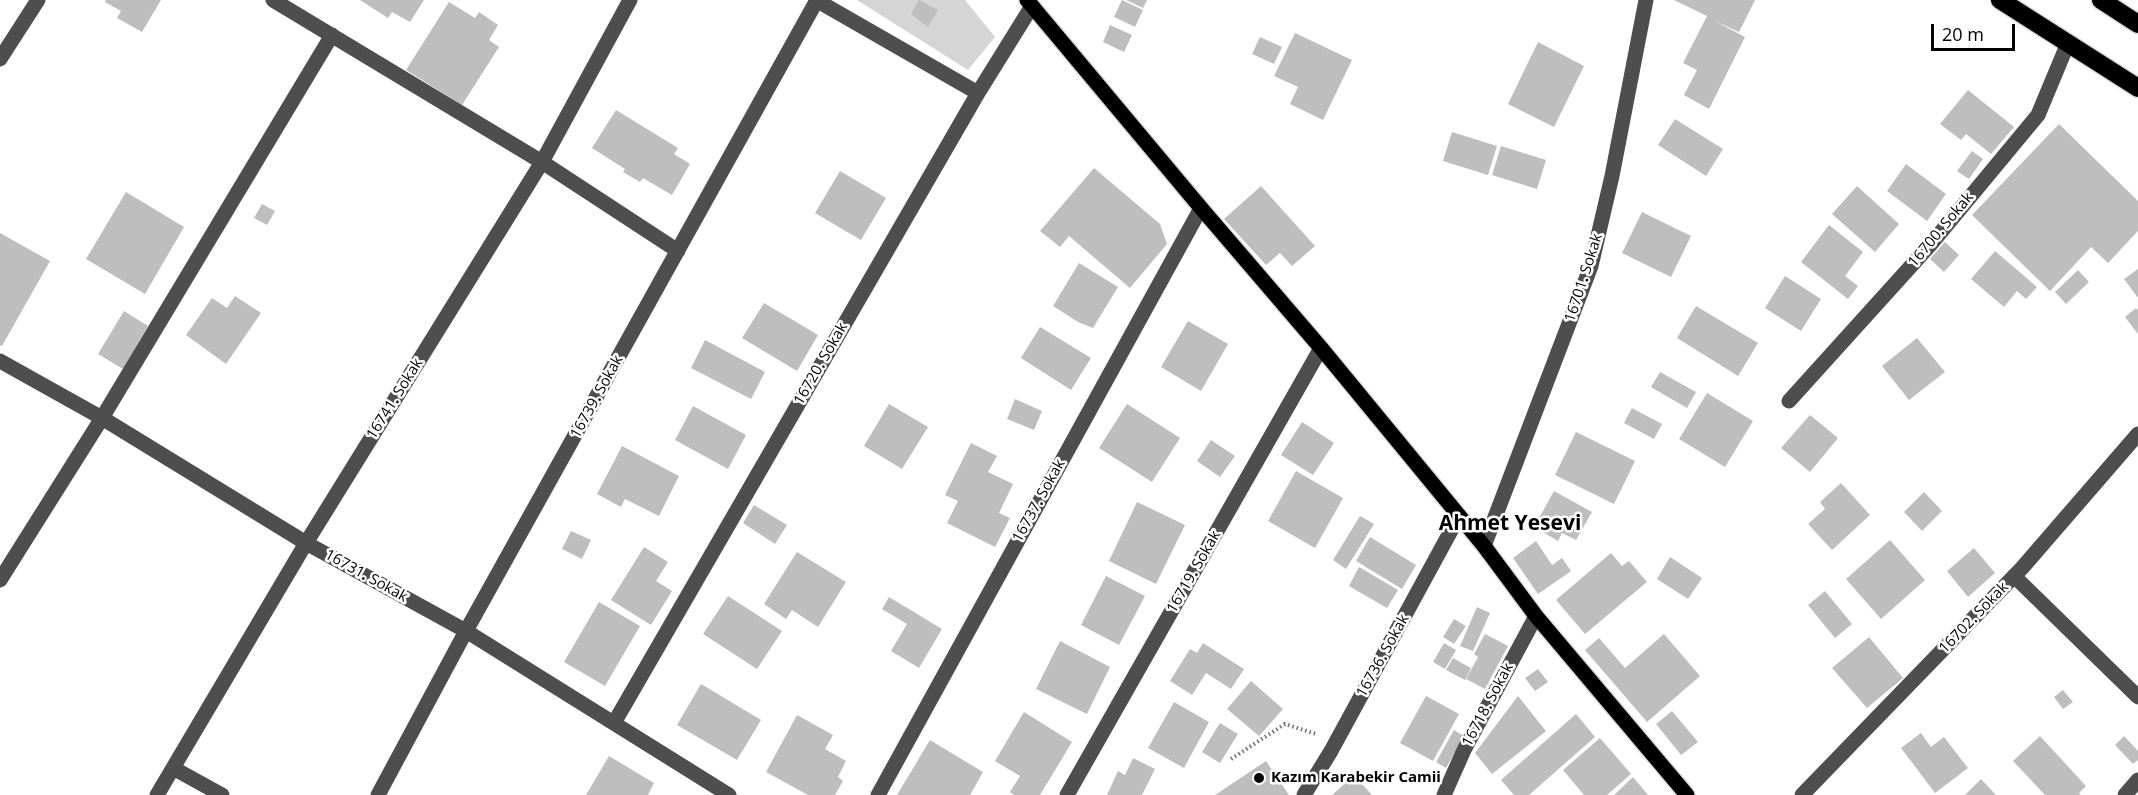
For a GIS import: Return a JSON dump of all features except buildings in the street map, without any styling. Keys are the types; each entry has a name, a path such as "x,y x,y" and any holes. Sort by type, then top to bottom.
{"highway":[{"path":"2000,0 2138,88"},
{"path":"2101,0 2138,24"}],"main road":[{"path":"1030,3 1200,208 1321,348 1484,546 1536,616 1687,795"}],"street":[{"path":"0,59 38,0"},
{"path":"273,0 542,162 678,250"},
{"name":"16741. Sokak","path":"157,795 306,543 542,162 630,0"},
{"path":"817,0 978,93"},
{"name":"16739. Sokak","path":"381,794 466,631 817,0"},
{"name":"16701. Sokak","path":"1484,546 1591,266 1612,176 1646,0"},
{"name":"16720. Sokak","path":"614,723 1030,3"},
{"path":"0,580 102,418 332,35"},
{"name":"16700. Sokak","path":"1789,401 1931,244 2037,115 2068,43"},
{"name":"16737. Sokak","path":"878,795 1200,208"},
{"name":"16719. Sokak","path":"1067,795 1321,348"},
{"name":"16731. Sokak","path":"0,361 102,418 306,543 466,631 729,795"},
{"name":"16702. Sokak","path":"1802,795 2014,576 2138,435"},
{"name":"16736. Sokak","path":"1304,795 1337,740 1459,516"},
{"path":"2014,576 2138,696"},
{"name":"16718. Sokak","path":"1444,795 1464,750 1536,616"},
{"path":"173,768 222,795"},
{"path":"2125,795 2138,780"}],"path":[{"path":"1231,759 1285,724 1337,740"}],"shaded area":[{"path":"857,0 965,0 995,37 968,70"}],"place":[{"name":"Kazım Karabekir Camii","path":"1259,778"}],"district":[{"name":"Ahmet Yesevi","path":"1510,524"}]}
